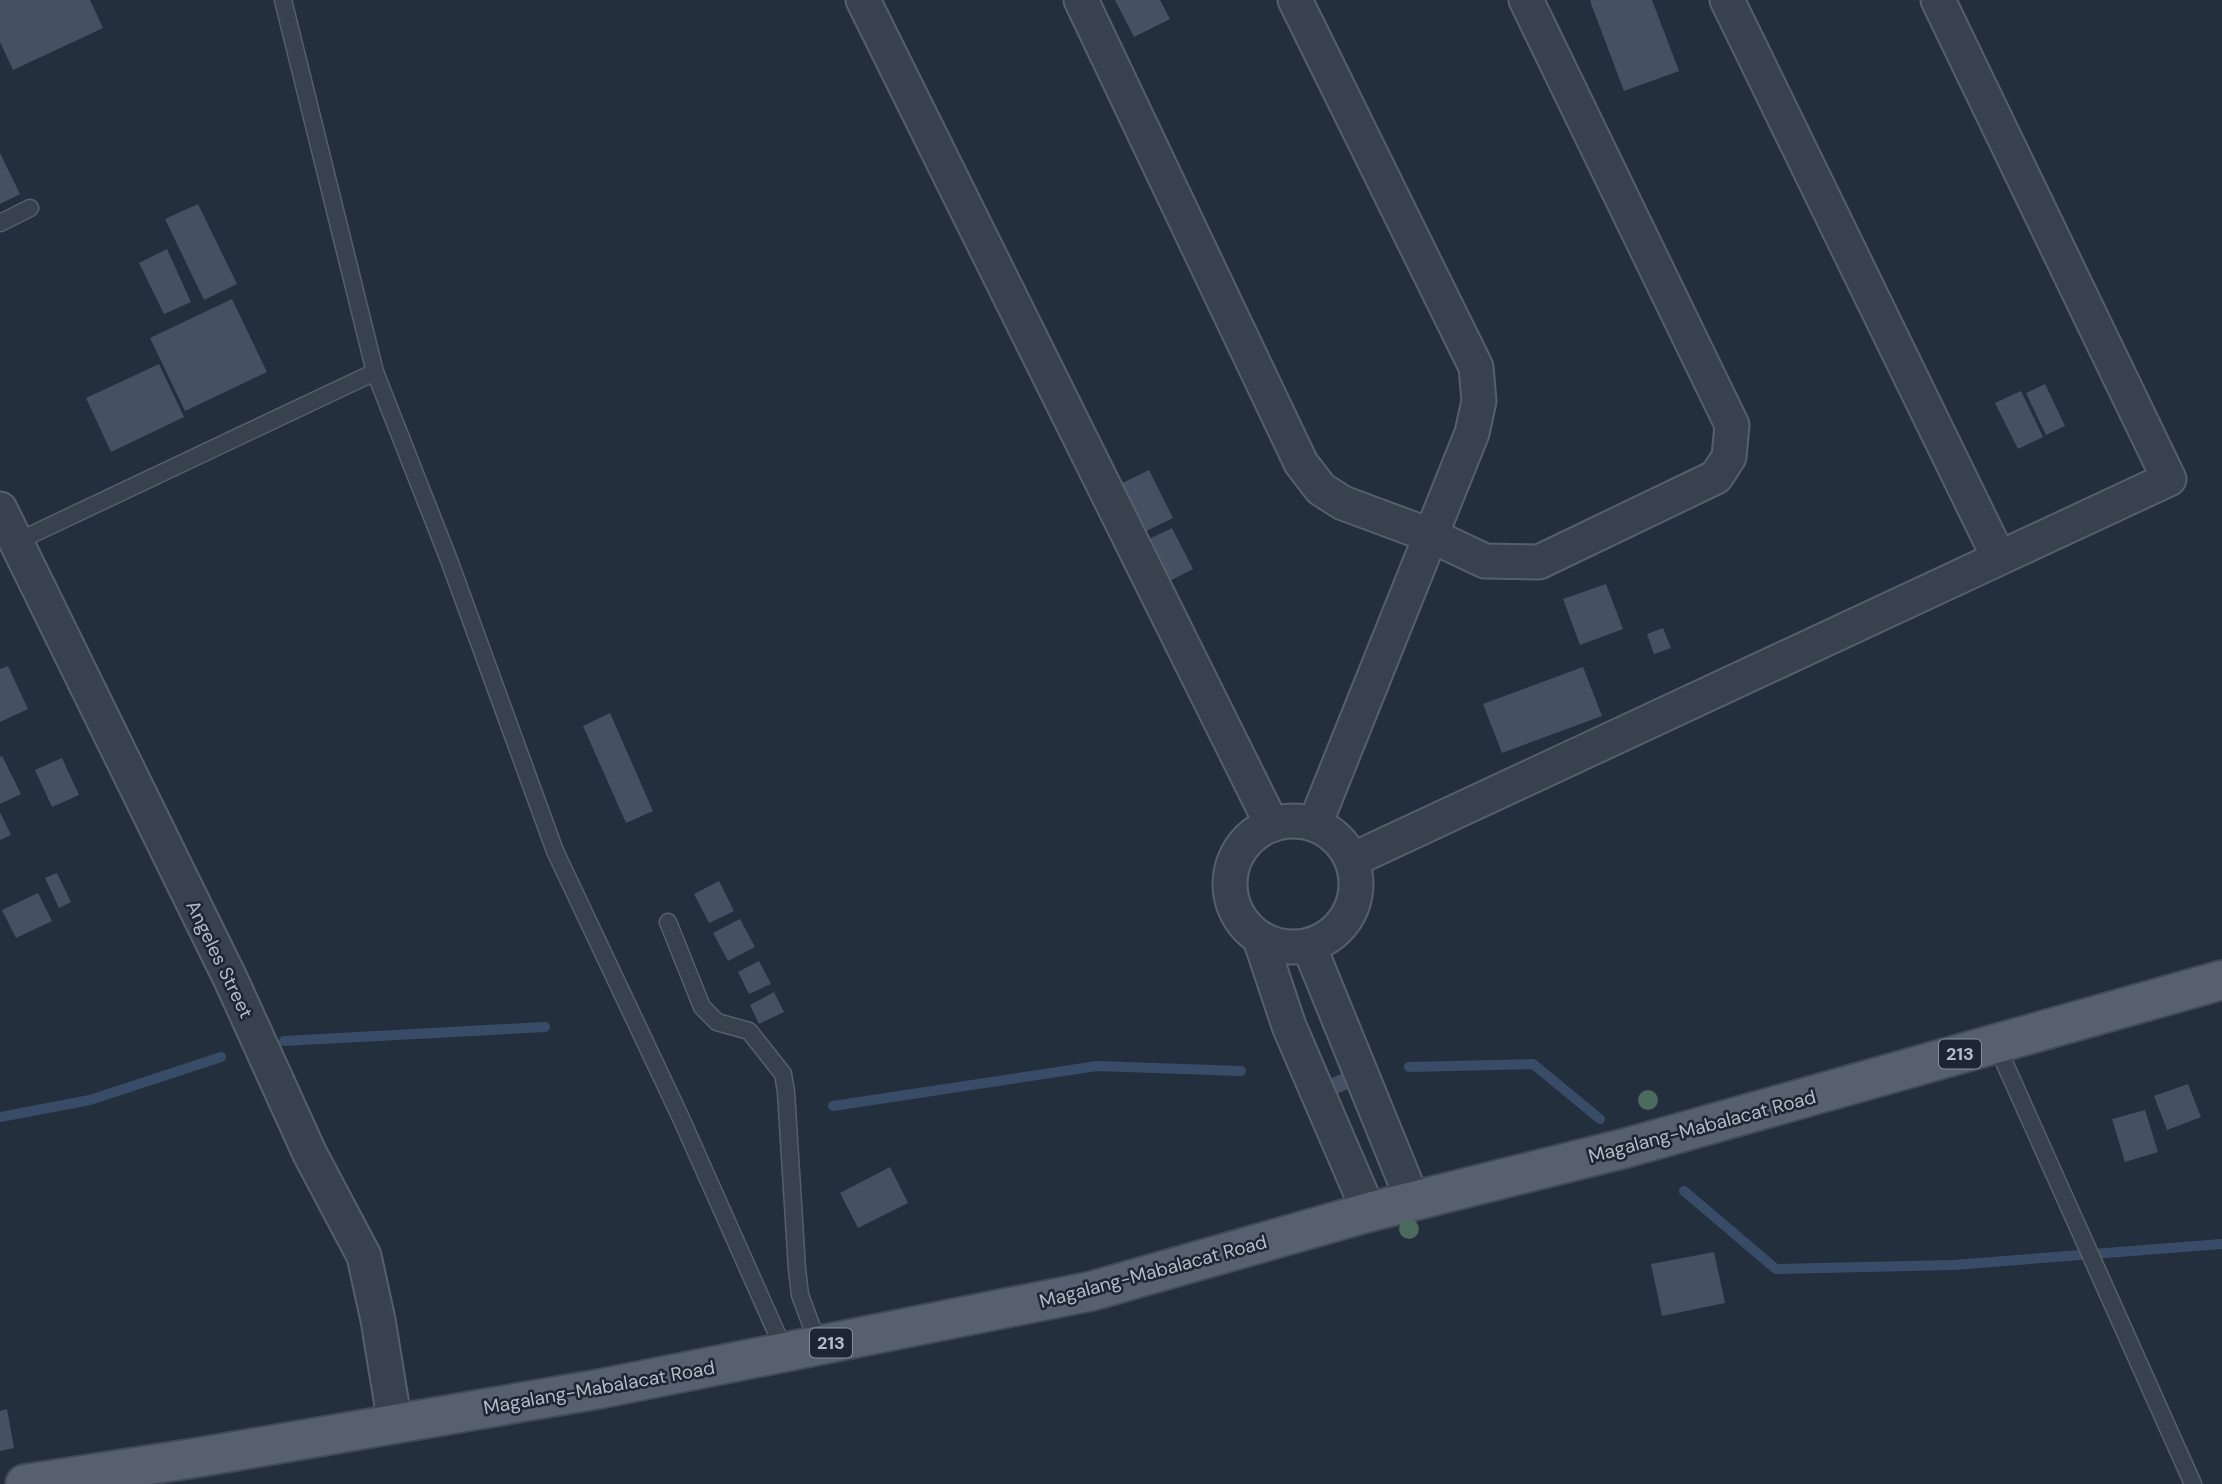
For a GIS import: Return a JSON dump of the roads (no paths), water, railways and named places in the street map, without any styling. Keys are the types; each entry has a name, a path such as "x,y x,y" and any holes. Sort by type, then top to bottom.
{"main road":[{"name":"Magalang-Mabalacat Road","path":"24,1484 599,1389 1092,1291 1369,1212 1626,1148 2222,980"}],"street":[{"path":"863,0 1272,825"},
{"path":"1081,0 1301,463 1321,489 1343,503 1432,536 1485,561 1539,562 1716,477 1729,457 1732,425 1526,0"},
{"path":"1295,0 1476,367 1479,401 1472,433 1315,824"},
{"path":"1727,0 1999,558"},
{"path":"1352,860 2169,479 1938,0"},
{"name":"Angeles Street","path":"0,509 231,980 310,1154 365,1256 395,1424"},
{"path":"1293,821 1315,824 1343,845 1352,860 1358,881 1355,903 1345,922 1329,937 1309,946 1276,946 1260,939 1244,926 1234,908 1230,888 1232,868 1240,849 1254,834 1272,825 1293,821"},
{"path":"1260,939 1289,1026 1369,1212"},
{"path":"1309,946 1413,1201"},
{"path":"1353,1174 1396,1159"}],"lane":[{"path":"283,0 376,372 449,560 555,851 680,1116 802,1349"},
{"path":"0,223 30,208"},
{"path":"16,542 376,372"},
{"path":"668,922 702,1007 717,1022 749,1031 783,1074 802,1349"},
{"path":"1996,1044 2193,1484"}],"waterway":[{"path":"284,1041 545,1027"},
{"path":"0,1117 90,1100 221,1057"},
{"path":"1409,1067 1533,1064 1600,1119"},
{"path":"833,1106 1097,1066 1241,1071"},
{"path":"1684,1191 1776,1269 1953,1265 2222,1244"}]}
